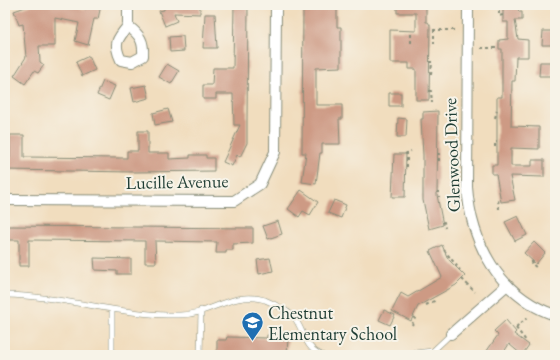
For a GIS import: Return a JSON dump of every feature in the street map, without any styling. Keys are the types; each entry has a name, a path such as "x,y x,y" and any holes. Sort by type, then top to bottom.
{"street":[{"path":"128,5 128,26"},
{"name":"Lucille Avenue","path":"5,200 234,200 260,184 274,152 276,5"},
{"name":"Glenwood Drive","path":"468,5 467,187 469,212 476,234 488,261 507,285 544,311 555,314"},
{"path":"451,334 507,285"}],"lane":[{"path":"5,296 28,296 112,310 181,315 246,296 266,300 292,315 313,353 322,355"},
{"path":"112,310 112,355"},
{"path":"200,355 201,310"},
{"path":"396,355 433,353 451,334"}],"path":[{"path":"499,5 499,16 503,15"},
{"path":"434,44 434,30 454,30"},
{"path":"411,32 411,43"},
{"path":"481,48 497,48"},
{"path":"429,62 432,62 431,74"},
{"path":"429,91 431,91 432,104"},
{"path":"495,118 497,110"},
{"path":"495,147 495,142 497,142"},
{"path":"407,167 406,153 411,151"},
{"path":"437,154 439,154 439,162"},
{"path":"437,192 439,192 439,197"},
{"path":"499,209 498,199 500,198"},
{"path":"443,223 444,222 445,228"},
{"path":"444,250 460,270"},
{"path":"533,261 531,263 537,268"},
{"path":"462,280 474,292"},
{"path":"426,305 434,301 433,298"},
{"path":"412,325 415,318 413,317"},
{"path":"527,318 515,328 527,342"}],"building":[{"path":"31,5 68,5 86,9 87,5 101,5 98,19 94,19 88,45 75,41 79,23 55,18 55,46 39,46 40,62 44,65 38,73 34,71 25,84 14,76 26,57 23,24 19,25 14,11"},
{"path":"164,5 200,5 200,14 174,13 177,21 165,26 159,11 164,10"},
{"path":"234,5 248,5 247,143 240,157 237,155 232,166 223,162 240,125 234,125 233,94 216,94 216,99 203,99 203,85 212,85 213,68 233,68"},
{"path":"326,5 337,5 337,27 341,27 341,67 316,68 316,105 342,105 342,119 339,119 340,144 322,144 322,153 320,153 316,184 302,182 306,153 302,153 303,8 326,8"},
{"path":"397,5 426,5 426,22 430,25 429,100 416,100 416,69 409,69 409,63 390,63 390,30 416,31 416,13 397,13"},
{"path":"503,5 517,5 519,12 522,12 522,20 515,20 518,39 528,40 528,57 516,57 515,81 512,81 511,126 539,127 539,149 511,148 511,166 532,166 532,160 544,160 544,177 510,176 515,200 501,202 496,174 492,174 492,165 497,165 497,97 502,97 502,49 499,49 499,40 508,39 508,22 503,22"},
{"path":"205,14 215,14 217,48 203,48"},
{"path":"543,31 555,31 555,45 542,45"},
{"path":"183,36 184,51 170,52 169,37"},
{"path":"89,56 95,70 82,76 76,62"},
{"path":"540,62 553,62 552,76 539,76"},
{"path":"167,64 179,71 171,84 159,77"},
{"path":"103,81 115,86 109,100 97,95"},
{"path":"146,85 149,98 134,102 131,88"},
{"path":"389,93 401,93 401,106 389,106"},
{"path":"168,109 172,122 155,125 153,113"},
{"path":"438,111 437,195 443,225 429,229 423,200 421,119 423,119 423,112"},
{"path":"398,118 407,119 406,137 397,137"},
{"path":"138,131 148,131 148,153 169,153 169,159 190,158 190,155 206,155 206,158 214,158 214,171 134,172 5,170 5,157 10,158 10,135 24,135 24,157 127,158 127,151 138,151"},
{"path":"394,154 406,154 405,197 392,197"},
{"path":"301,190 318,202 310,215 303,211 299,217 288,209"},
{"path":"334,200 346,205 341,218 328,213"},
{"path":"518,216 527,235 515,241 505,222"},
{"path":"278,221 282,234 268,239 263,226"},
{"path":"8,226 253,228 253,243 233,244 233,250 226,250 226,253 216,253 217,242 155,241 156,263 145,263 145,241 29,240 29,266 19,266 19,240 7,240"},
{"path":"534,242 545,253 536,264 524,253"},
{"path":"442,245 448,259 465,276 456,285 418,306 411,321 392,311 401,293 408,297 442,277 430,251"},
{"path":"94,258 131,259 131,274 117,274 117,271 95,270"},
{"path":"270,258 273,271 259,274 257,260"},
{"path":"384,310 395,315 390,325 379,320"},
{"path":"506,320 516,332 514,334 529,345 522,355 509,344 502,355 484,355 498,335 494,331"},
{"name":"Chestnut Elementary School","path":"267,335 288,336 287,355 217,355 217,340 226,340 227,337 267,338"}],"place":[{"name":"Chestnut Elementary School","path":"252,342"}]}
